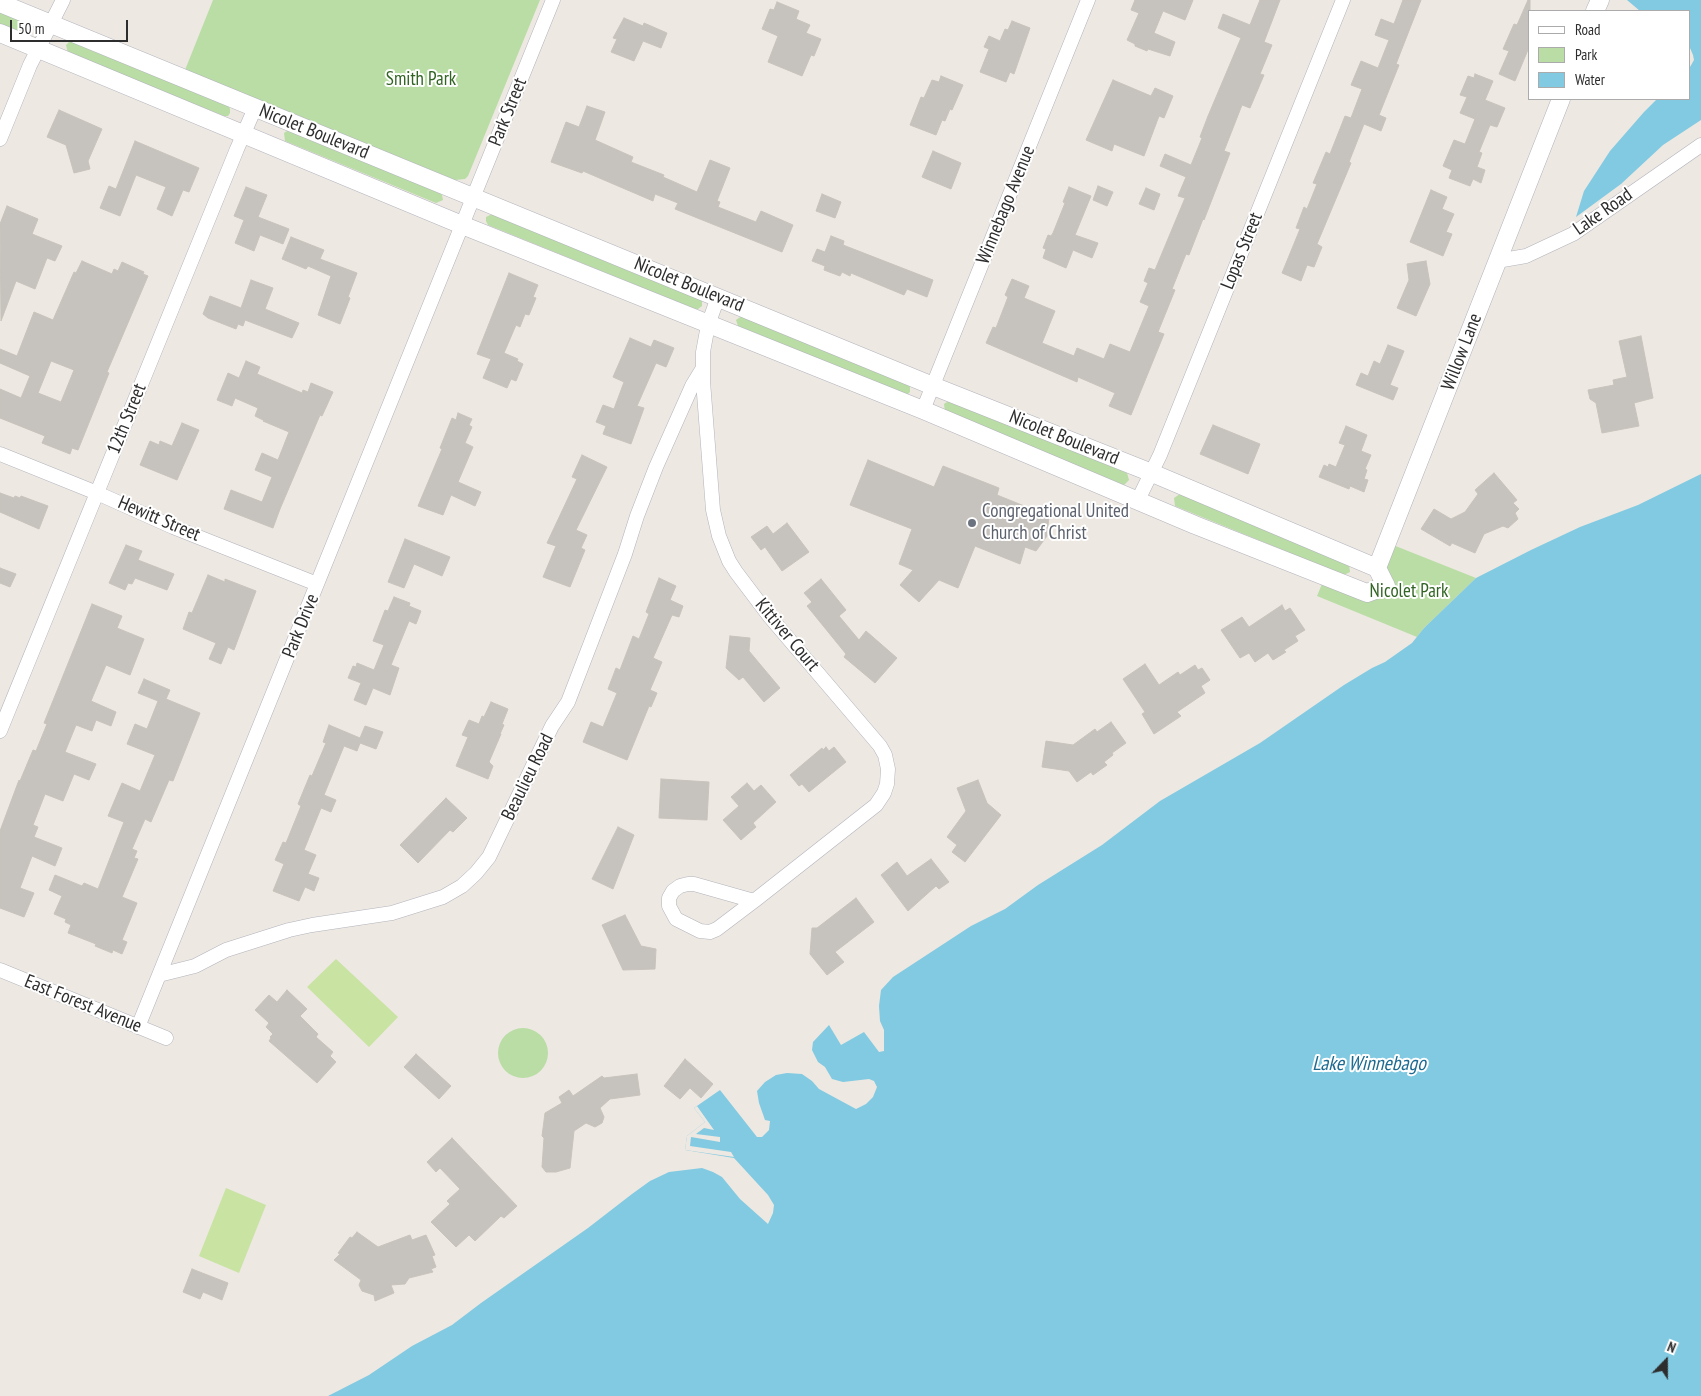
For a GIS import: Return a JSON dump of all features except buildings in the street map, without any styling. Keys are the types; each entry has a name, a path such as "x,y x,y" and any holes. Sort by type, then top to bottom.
{"street":[{"path":"0,139 39,48 63,0"},
{"name":"Park Street","path":"462,225 553,0"},
{"name":"Winnebago Avenue","path":"923,410 1088,0"},
{"name":"Lopas Street","path":"1138,500 1152,473 1344,0"},
{"name":"Nicolet Boulevard","path":"0,3 933,386 1152,473 1377,568 1386,586 1367,593 1195,525 923,410 462,225 0,33"},
{"name":"Willow Lane","path":"1377,568 1561,100"},
{"name":"12th Street","path":"0,731 255,108"},
{"name":"Lake Road","path":"1497,262 1526,256 1573,234 1701,145"},
{"name":"Park Drive","path":"138,1027 462,225"},
{"name":"Kittiver Court","path":"718,297 708,325 703,352 703,368 713,510 723,549 736,572 770,616 880,746 885,755 888,769 887,784 884,793 876,805 754,901 717,929 710,932 700,931 676,919 669,906 669,898 673,891 680,886 688,884 754,901"},
{"name":"Beaulieu Road","path":"159,974 195,966 226,950 289,930 312,924 386,914 442,897 462,886 476,873 489,856 552,726 568,702 656,467 692,386 703,368"},
{"name":"Hewitt Street","path":"0,454 97,493 173,527 317,584"},
{"name":"East Forest Avenue","path":"0,970 166,1038"}],"green space":[{"name":"Smith Park","path":"213,0 540,0 468,176 465,179 455,180 185,70"},
{"path":"0,11 23,20 25,28 19,32 0,24"},
{"path":"73,41 228,105 230,113 228,116 224,116 68,53 66,45"},
{"path":"290,129 439,191 443,200 436,203 285,141 284,133"},
{"path":"492,214 698,297 702,301 702,306 695,309 488,225 486,217"},
{"path":"743,315 908,383 910,392 904,394 738,326 736,320"},
{"path":"950,400 1127,473 1129,480 1124,485 945,412 944,404"},
{"path":"1180,494 1349,564 1350,572 1344,575 1175,506 1174,498"},
{"name":"Nicolet Park","path":"1393,545 1476,578 1417,637 1317,596 1322,584 1368,586 1384,565"},
{"path":"336,959 398,1017 369,1047 307,987"},
{"path":"518,1028 528,1028 541,1035 548,1048 548,1058 541,1071 528,1078 518,1078 509,1074 502,1067 498,1058 498,1048 502,1039 509,1032"},
{"path":"226,1188 266,1205 239,1273 199,1256"}],"water":[{"path":"1627,0 1701,0 1701,120 1663,145 1621,184 1576,217 1584,191 1610,151 1644,112 1656,100 1691,100 1691,65 1694,60 1691,50 1691,10 1639,10"},
{"name":"Lake Winnebago","path":"1701,474 1701,1396 328,1396 369,1375 412,1346 452,1325 588,1228 650,1181 669,1172 702,1168 713,1172 722,1177 740,1199 768,1224 774,1205 768,1195 734,1158 685,1150 687,1136 705,1122 694,1108 720,1090 757,1137 762,1137 769,1130 770,1121 765,1120 757,1091 765,1082 776,1075 787,1073 802,1074 819,1089 856,1109 866,1104 873,1097 877,1087 874,1081 869,1079 843,1082 832,1079 825,1067 818,1062 812,1050 813,1042 829,1025 841,1045 864,1032 879,1052 884,1051 884,1030 880,1021 879,1006 881,990 893,977 971,926 1005,909 1038,885 1102,845 1160,801 1260,743 1344,685 1385,662 1412,643 1424,628 1476,578 1580,527 1638,505"}],"pier":[{"path":"697,1106 714,1130 704,1128 696,1134 720,1137 720,1142 691,1137 690,1146 731,1152 734,1157 685,1150 687,1136 705,1122 694,1108"}],"place":[{"name":"Congregational United Church of Christ","path":"972,523"}]}
